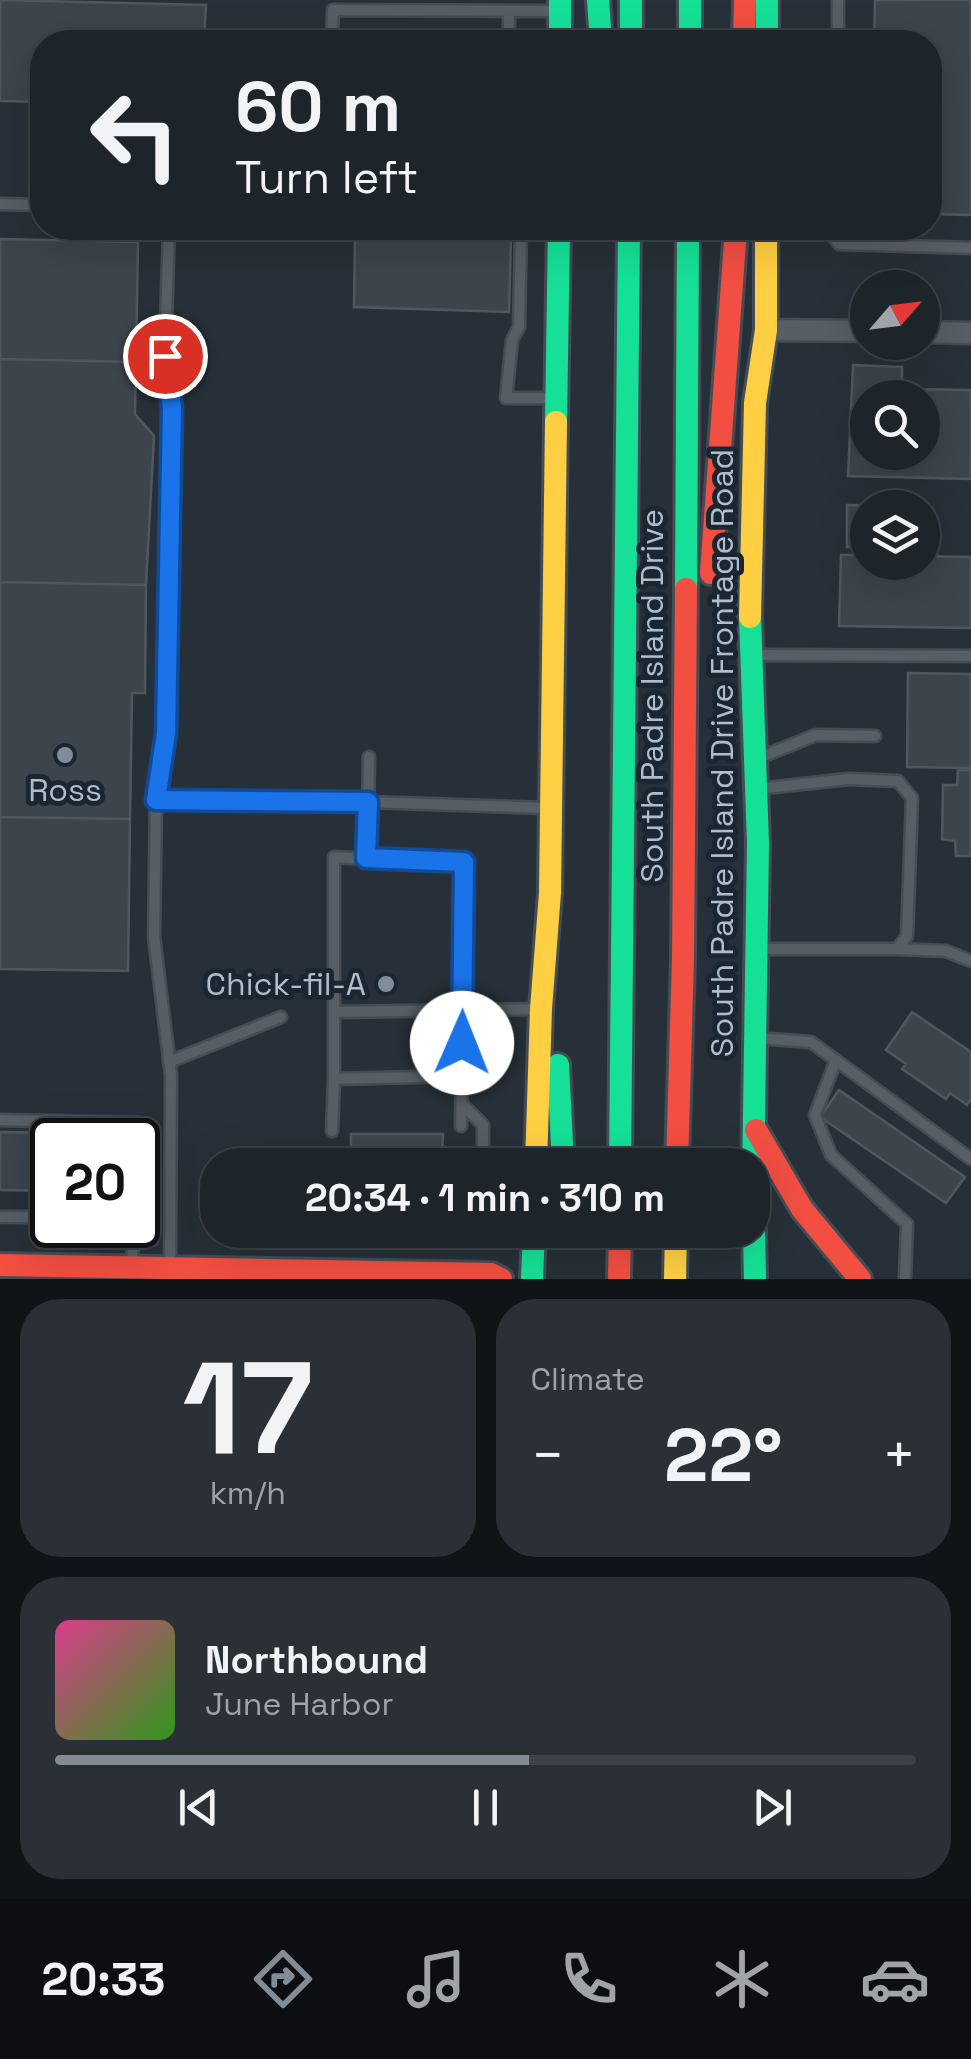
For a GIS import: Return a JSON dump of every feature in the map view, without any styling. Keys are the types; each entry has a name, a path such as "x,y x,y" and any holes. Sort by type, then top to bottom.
{"main road":[{"path":"598,0 601,30"},
{"path":"631,0 631,30"},
{"path":"690,0 690,30"},
{"path":"744,30 745,0"},
{"path":"767,0 767,30"},
{"path":"559,240 550,893 562,1148"},
{"name":"South Padre Island Drive","path":"620,1148 629,240"},
{"name":"South Padre Island Drive","path":"677,1148 683,958 688,240"},
{"path":"711,598 711,538 735,240"},
{"name":"South Padre Island Drive Frontage Road","path":"754,1148 757,950 752,655 756,402 766,330 766,240"},
{"path":"683,958 708,856"},
{"path":"537,1148 550,893"},
{"path":"754,1128 822,1238 860,1279"},
{"path":"532,1279 533,1248"},
{"path":"619,1279 620,1248"},
{"path":"675,1279 676,1248"},
{"name":"South Padre Island Drive Frontage Road","path":"755,1248 756,1279"},
{"path":"0,1266 491,1274 501,1279"}],"street":[{"path":"766,330 850,331"},
{"path":"940,332 971,332"}],"lane":[{"path":"838,0 838,30"},
{"path":"332,30 332,10 509,12 560,6"},
{"path":"509,12 509,30"},
{"path":"0,204 30,205"},
{"path":"169,240 165,356 172,408 166,733 156,800 154,937 169,1062 170,1268"},
{"path":"522,240 519,327 512,340 506,398 557,398"},
{"path":"836,240 839,244 971,248"},
{"path":"752,655 971,656"},
{"path":"755,759 816,736 875,736"},
{"path":"366,858 369,757"},
{"path":"756,790 848,779 898,781 912,798 906,936 897,949"},
{"path":"156,800 551,808"},
{"path":"332,1132 334,858 464,862 461,1126"},
{"path":"757,950 946,951 971,961"},
{"path":"335,1012 541,1010"},
{"path":"169,1062 281,1017"},
{"path":"755,1038 811,1042 971,1159"},
{"path":"836,1060 815,1115 831,1155 906,1224 906,1279"},
{"path":"334,1079 462,1076"},
{"path":"462,1104 483,1125 483,1148"},
{"path":"0,1120 30,1121"},
{"path":"0,1216 30,1216"},
{"path":"132,1268 133,1248"}],"building":[{"path":"0,0 206,5 205,30 30,30 30,102 0,101"},
{"path":"875,0 971,0 971,215 942,214 942,30 874,30"},
{"path":"0,239 138,242 136,362 0,359"},
{"path":"355,240 511,240 509,312 354,307"},
{"path":"0,359 136,362 135,414 154,436 146,585 0,582"},
{"path":"853,365 902,367 902,380 852,380"},
{"path":"940,390 971,390 971,479 848,476 850,432 850,470 940,470"},
{"path":"847,505 850,505 850,547"},
{"path":"841,555 850,555 850,580 940,580 940,556 971,557 971,628 839,626"},
{"name":"Ross","path":"0,582 146,585 145,693 132,693 130,819 0,817"},
{"path":"908,673 971,674 971,768 907,767"},
{"path":"958,770 971,770 971,856 956,856 955,841 942,839 943,785 957,785"},
{"path":"0,817 130,819 128,971 0,969"},
{"path":"912,1012 971,1052 971,1099 967,1105 950,1093 946,1099 902,1069 906,1064 886,1050"},
{"path":"839,1090 965,1177 946,1203 820,1117"},
{"path":"0,1132 30,1132 30,1191 0,1190"},
{"path":"351,1134 443,1134 442,1148 351,1148"}],"traffic: fast":[{"path":"560,0 560,30"},
{"path":"598,0 600,30"},
{"path":"631,0 631,30"},
{"path":"690,0 690,30"},
{"path":"767,0 767,30"},
{"path":"556,422 559,240"},
{"path":"620,1148 629,240"},
{"path":"686,589 688,240"},
{"path":"750,617 758,843 755,1279"},
{"path":"558,1065 562,1148"},
{"path":"532,1279 533,1248"}],"traffic: slow":[{"path":"750,617 755,403 766,330 766,240"},
{"path":"537,1148 550,893 556,422"},
{"path":"675,1279 676,1248"}],"traffic: jam":[{"path":"744,30 745,0"},
{"path":"711,573 735,240"},
{"path":"677,1148 686,589"},
{"path":"756,1130 802,1209 860,1279"},
{"path":"619,1279 620,1248"},
{"path":"0,1265 491,1274 501,1279"}],"place":[{"name":"Ross","path":"65,755"},
{"name":"Chick-fil-A","path":"386,984"}],"route":[{"path":"165,356 172,408 166,733 156,800 368,802 366,858 464,862 462,1043"}]}
